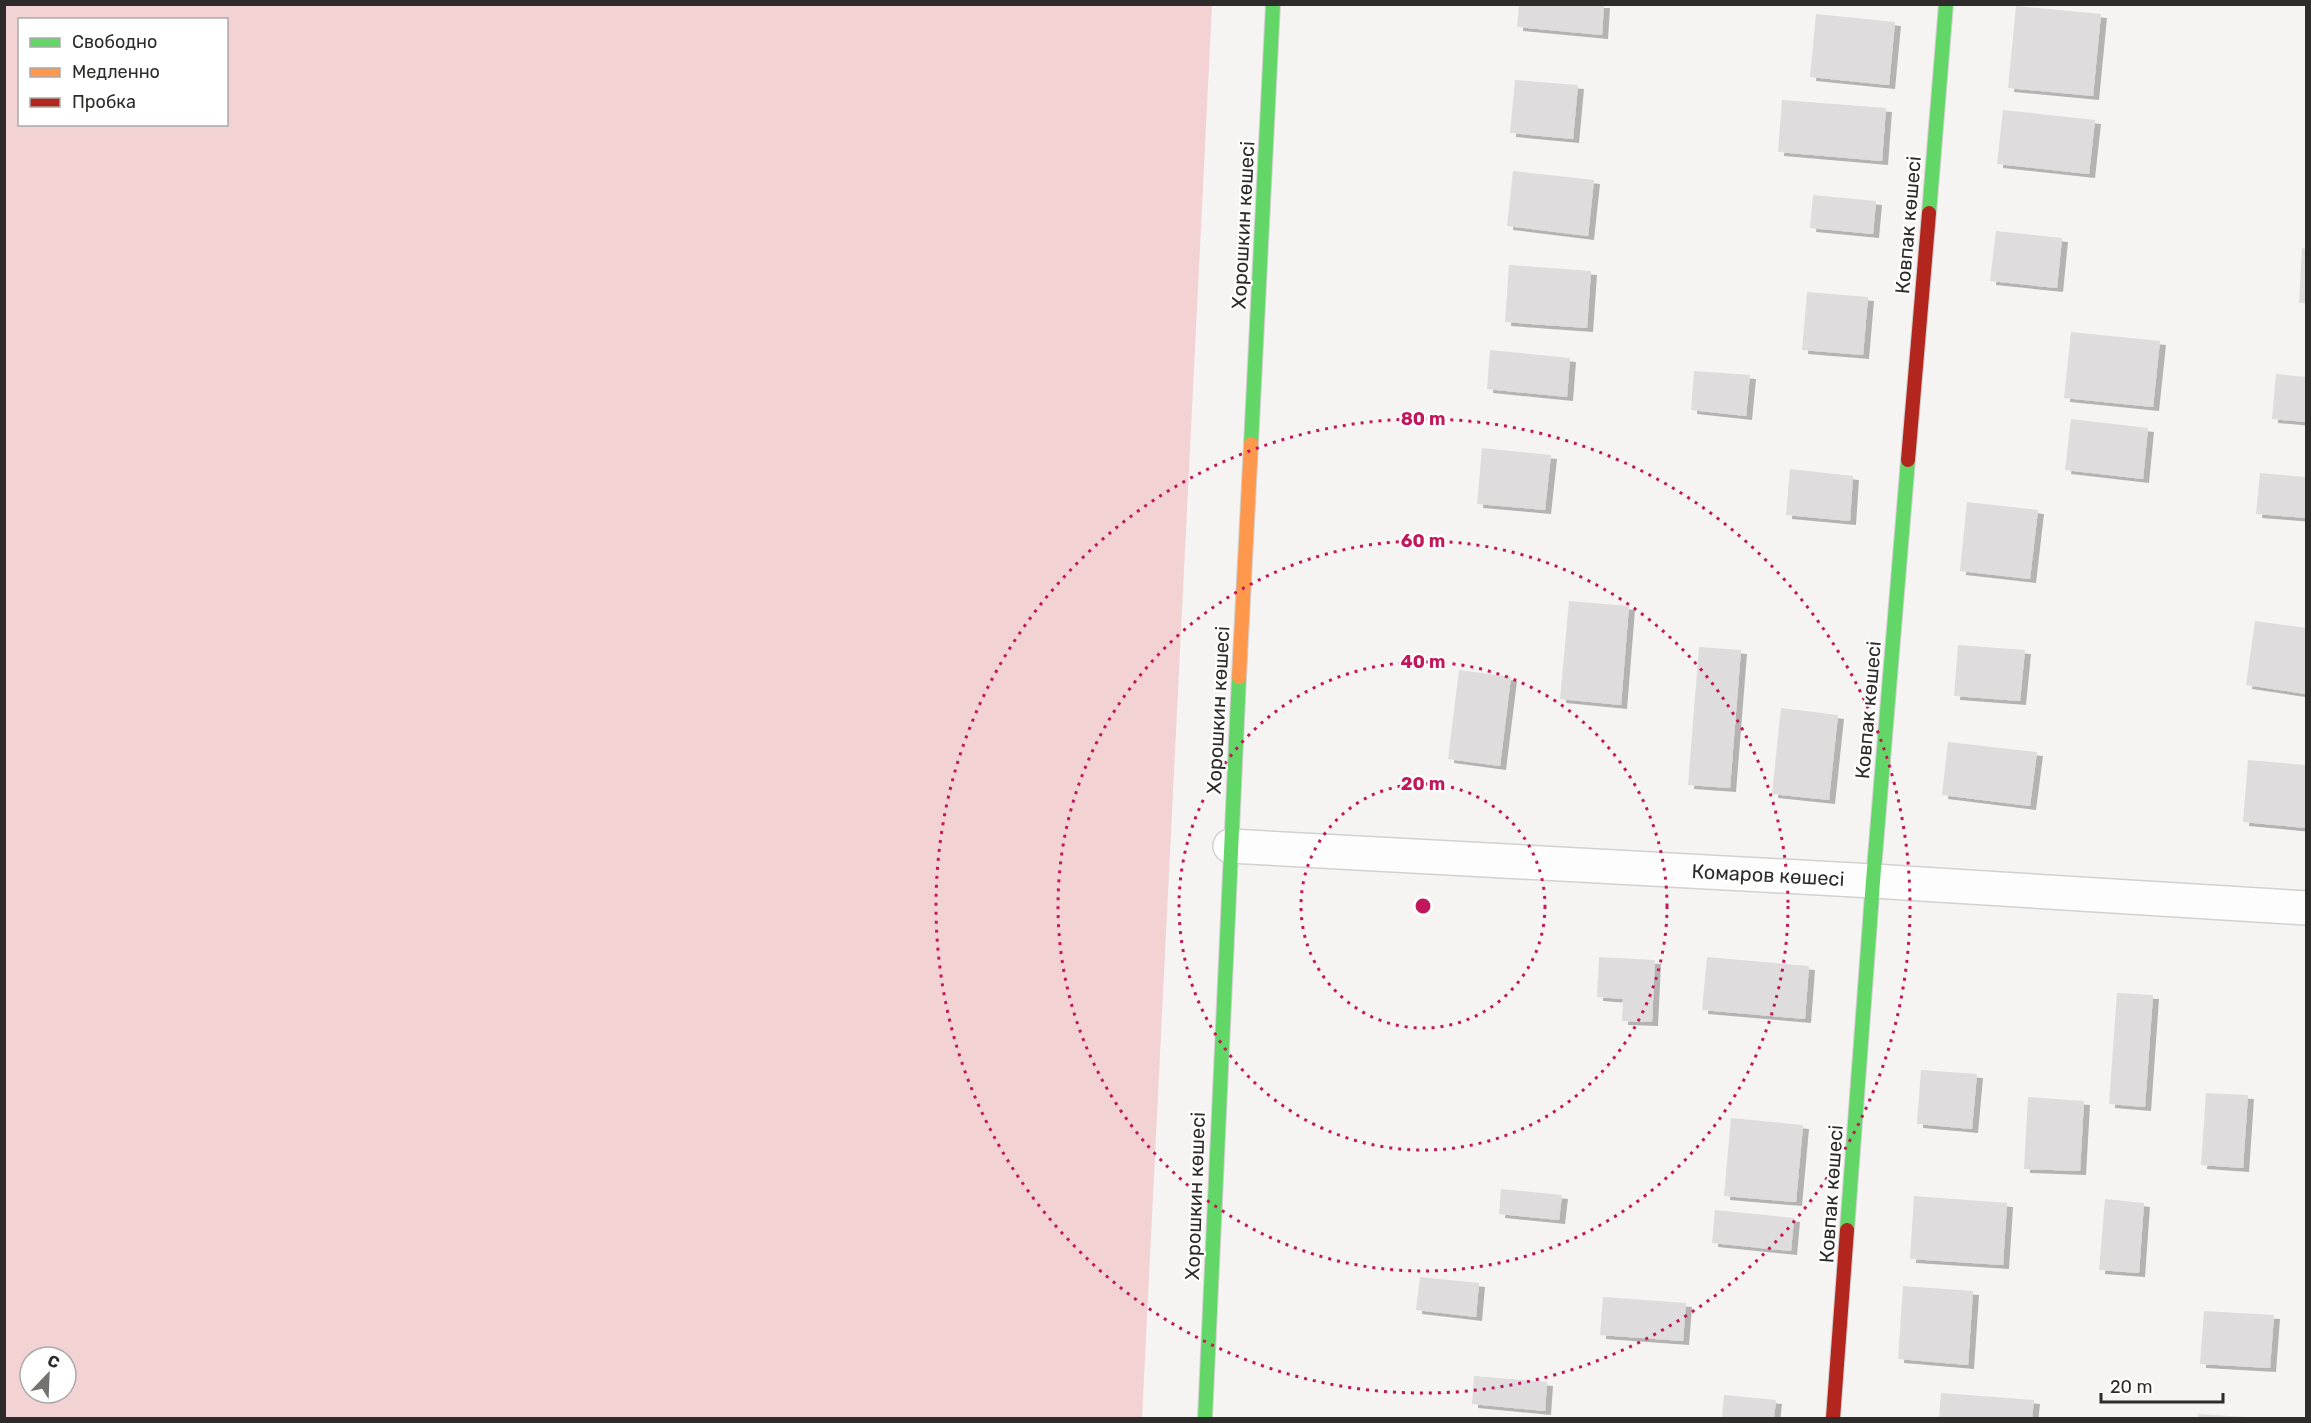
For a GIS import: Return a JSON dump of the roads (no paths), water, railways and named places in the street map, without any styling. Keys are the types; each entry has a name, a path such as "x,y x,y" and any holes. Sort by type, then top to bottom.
{"street":[{"name":"Хорошкин көшесі","path":"1205,1419 1230,846 1274,4"},
{"name":"Ковпак көшесі","path":"1833,1419 1874,881 1946,4"},
{"name":"Комаров көшесі","path":"1230,846 1874,881 2307,908"}]}
